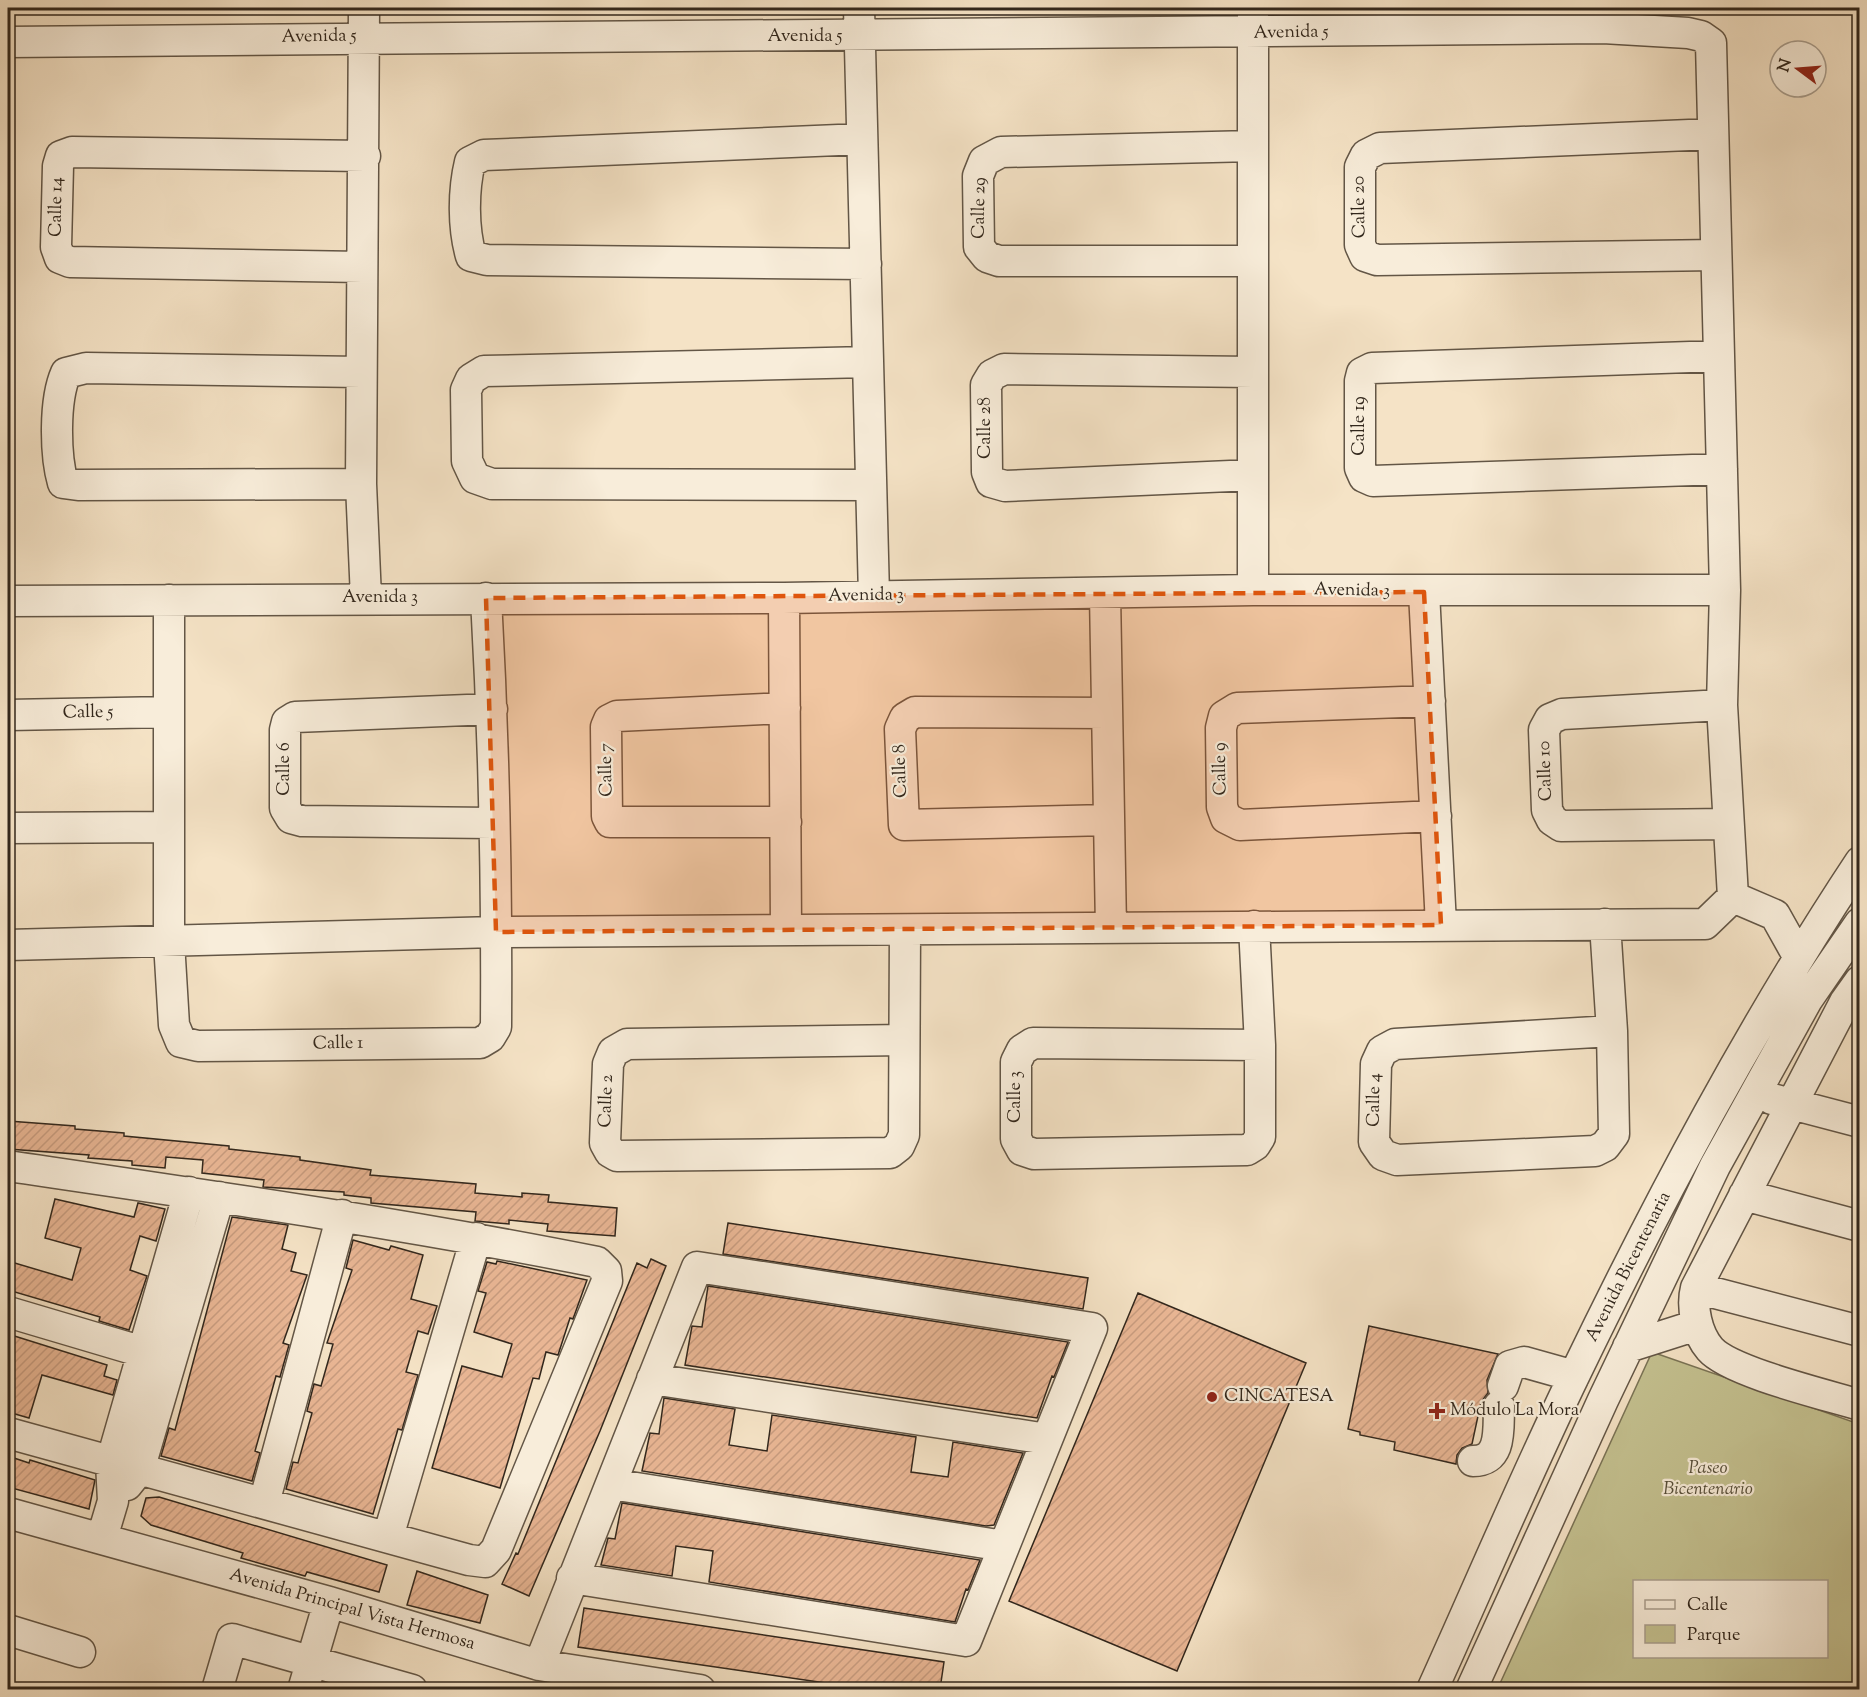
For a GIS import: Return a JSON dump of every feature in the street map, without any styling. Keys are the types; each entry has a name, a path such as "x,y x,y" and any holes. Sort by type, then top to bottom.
{"street":[{"name":"Avenida 5","path":"8,42 364,22 1253,21 1603,18 1701,36 1711,43 1713,134"},
{"path":"1252,590 1253,21"},
{"path":"364,22 365,156 361,484 366,598"},
{"path":"859,22 874,596"},
{"path":"1713,134 1725,590 1722,705 1727,824 1733,897"},
{"name":"Calle 20","path":"1713,134 1380,148 1366,155 1360,167 1360,245 1365,256 1377,260 1716,255"},
{"path":"862,139 484,155 470,162 466,176 466,240 471,256 487,260 866,264"},
{"name":"Calle 29","path":"1253,146 1001,152 984,161 978,176 979,247 987,257 999,261 1253,261"},
{"name":"Calle 14","path":"363,267 70,262 60,258 56,248 58,166 62,156 72,152 365,156"},
{"name":"Calle 19","path":"1719,356 1372,368 1362,373 1360,381 1360,468 1364,477 1373,481 1722,469"},
{"path":"868,362 484,371 471,379 466,390 467,461 475,478 492,484 871,485"},
{"path":"361,372 86,368 66,373 59,389 59,468 63,483 78,486 361,484"},
{"name":"Calle 28","path":"1252,475 1005,486 991,482 987,472 986,386 992,375 1004,369 1253,372"},
{"name":"Avenida 3","path":"8,601 784,598 1252,590 1424,592 1725,590"},
{"path":"1424,592 1441,925"},
{"path":"1105,594 1111,928"},
{"path":"486,598 492,709 496,932"},
{"path":"784,598 786,930"},
{"path":"169,600 169,942"},
{"name":"Calle 9","path":"1430,701 1237,708 1224,716 1221,728 1222,807 1226,818 1240,825 1436,816"},
{"name":"Calle 10","path":"1722,705 1562,714 1550,719 1544,730 1546,810 1552,820 1561,826 1727,824"},
{"name":"Calle 7","path":"785,708 617,716 609,720 606,728 610,822 786,822"},
{"name":"Calle 6","path":"492,709 296,717 287,722 285,730 285,808 291,818 302,821 493,823"},
{"name":"Calle 5","path":"8,715 169,712"},
{"name":"Calle 8","path":"1107,713 915,712 905,718 900,729 904,825 1108,820"},
{"path":"8,828 169,827"},
{"name":"Avenida Bicentenaria","path":"1432,1689 1574,1376 1637,1248 1733,1069 1798,956 1860,862"},
{"path":"8,945 496,932 1705,924 1733,897"},
{"path":"1733,897 1775,915 1798,956"},
{"name":"Avenida Bicentenaria","path":"1471,1689 1628,1347 1715,1166 1807,1000 1860,923"},
{"path":"1605,924 1612,1031"},
{"path":"1254,927 1260,1045"},
{"path":"904,1040 905,930"},
{"name":"Calle 1","path":"169,942 174,1025 181,1042 198,1046 480,1042 490,1036 496,1027 496,932"},
{"path":"1855,996 1791,1104 1696,1288 1694,1297 1697,1325 1710,1349 1742,1369 1860,1405"},
{"name":"Calle 4","path":"1612,1031 1614,1134 1605,1146 1595,1151 1397,1160 1383,1155 1374,1142 1376,1064 1382,1052 1395,1044 1612,1031"},
{"name":"Calle 2","path":"904,1040 904,1136 899,1146 890,1153 617,1156 610,1152 605,1143 608,1064 613,1052 627,1044 904,1040"},
{"name":"Calle 3","path":"1033,1043 1260,1045 1260,1137 1255,1145 1247,1150 1034,1154 1022,1150 1016,1139 1016,1062 1022,1050 1033,1043"},
{"path":"1754,1095 1860,1122"},
{"path":"8,1166 342,1215 476,1238 597,1262 606,1271 607,1281 496,1550 485,1562 469,1560 8,1433"},
{"path":"125,1466 143,1352 189,1192"},
{"path":"1744,1195 1860,1226"},
{"path":"102,1539 113,1501 219,1197"},
{"path":"264,1503 342,1215"},
{"path":"388,1537 476,1238"},
{"path":"539,1665 572,1578 697,1267 1092,1328 966,1641 572,1578"},
{"path":"1696,1288 1860,1331"},
{"path":"8,1312 143,1352"},
{"path":"1628,1347 1697,1325"},
{"path":"1473,1461 1486,1459 1494,1451 1498,1438 1501,1396 1510,1366 1524,1362 1574,1376"},
{"path":"652,1379 1047,1439"},
{"path":"611,1484 1004,1546"},
{"name":"Avenida Principal Vista Hermosa","path":"8,1513 329,1602 539,1665 700,1689"},
{"path":"303,1689 329,1602"},
{"path":"8,1630 80,1652"},
{"path":"217,1689 232,1639 412,1689"}],"highlighted area":[{"path":"1424,592 1441,925 496,932 486,598"}],"green space":[{"path":"634,8 844,8 845,15 641,13"},
{"name":"Paseo Bicentenario","path":"1652,1352 1859,1424 1859,1689 1497,1690"}],"building":[{"path":"8,1121 75,1126 75,1129 124,1133 124,1136 229,1146 229,1149 300,1157 300,1160 371,1170 370,1175 476,1184 475,1193 522,1197 522,1193 549,1195 548,1202 617,1208 615,1236 547,1231 548,1224 509,1220 509,1224 475,1221 476,1212 371,1203 371,1198 344,1195 344,1192 263,1187 264,1180 202,1173 203,1160 166,1157 165,1168 132,1165 132,1161 88,1158 89,1155 8,1149"},
{"path":"55,1199 134,1217 138,1203 165,1209 156,1241 140,1236 130,1270 147,1276 129,1330 99,1321 100,1317 8,1290 8,1261 72,1280 81,1248 45,1238"},
{"path":"232,1217 288,1225 282,1249 296,1253 291,1271 307,1275 283,1343 289,1345 280,1377 276,1376 255,1451 260,1453 252,1481 161,1456 169,1428 175,1430"},
{"path":"728,1223 1088,1278 1083,1309 723,1254"},
{"path":"353,1240 389,1250 391,1246 423,1255 411,1299 437,1306 428,1334 418,1331 406,1372 418,1375 402,1430 398,1429 373,1514 286,1489 293,1462 298,1463 312,1413 307,1411 314,1384 321,1386 333,1344 327,1343 352,1270 346,1268"},
{"path":"651,1259 666,1266 600,1431 529,1596 502,1584 516,1553 518,1554 637,1263 647,1268"},
{"path":"497,1261 587,1280 573,1319 570,1318 558,1355 546,1352 539,1379 533,1378 500,1488 432,1468 462,1366 502,1377 512,1344 474,1332 486,1293 478,1291 487,1262 496,1264"},
{"path":"708,1286 1068,1342 1054,1377 1052,1376 1037,1418 685,1365 692,1326 702,1327"},
{"path":"1138,1293 1306,1363 1177,1671 1009,1601"},
{"path":"1369,1326 1498,1354 1487,1380 1488,1393 1481,1402 1472,1444 1462,1448 1457,1455 1456,1464 1394,1450 1395,1442 1360,1435 1360,1432 1348,1429"},
{"path":"8,1334 107,1365 104,1376 117,1380 113,1395 42,1375 29,1418 8,1412"},
{"path":"664,1398 735,1409 729,1445 767,1451 772,1415 916,1437 911,1472 948,1477 953,1442 1023,1453 994,1525 986,1526 642,1471 650,1433 659,1434"},
{"path":"8,1456 29,1463 30,1460 95,1480 89,1509 8,1487"},
{"path":"159,1497 387,1565 379,1592 307,1572 305,1576 241,1558 243,1553 151,1525 141,1516 146,1498"},
{"path":"622,1503 980,1560 968,1590 966,1589 955,1622 709,1582 713,1551 676,1546 672,1576 601,1565 608,1538 615,1539"},
{"path":"417,1571 488,1595 480,1623 407,1605"},
{"path":"584,1608 944,1662 940,1689 867,1689 578,1647"}],"place":[{"name":"CINCATESA","path":"1212,1397"},
{"name":"Módulo La Mora","path":"1437,1411"}]}
